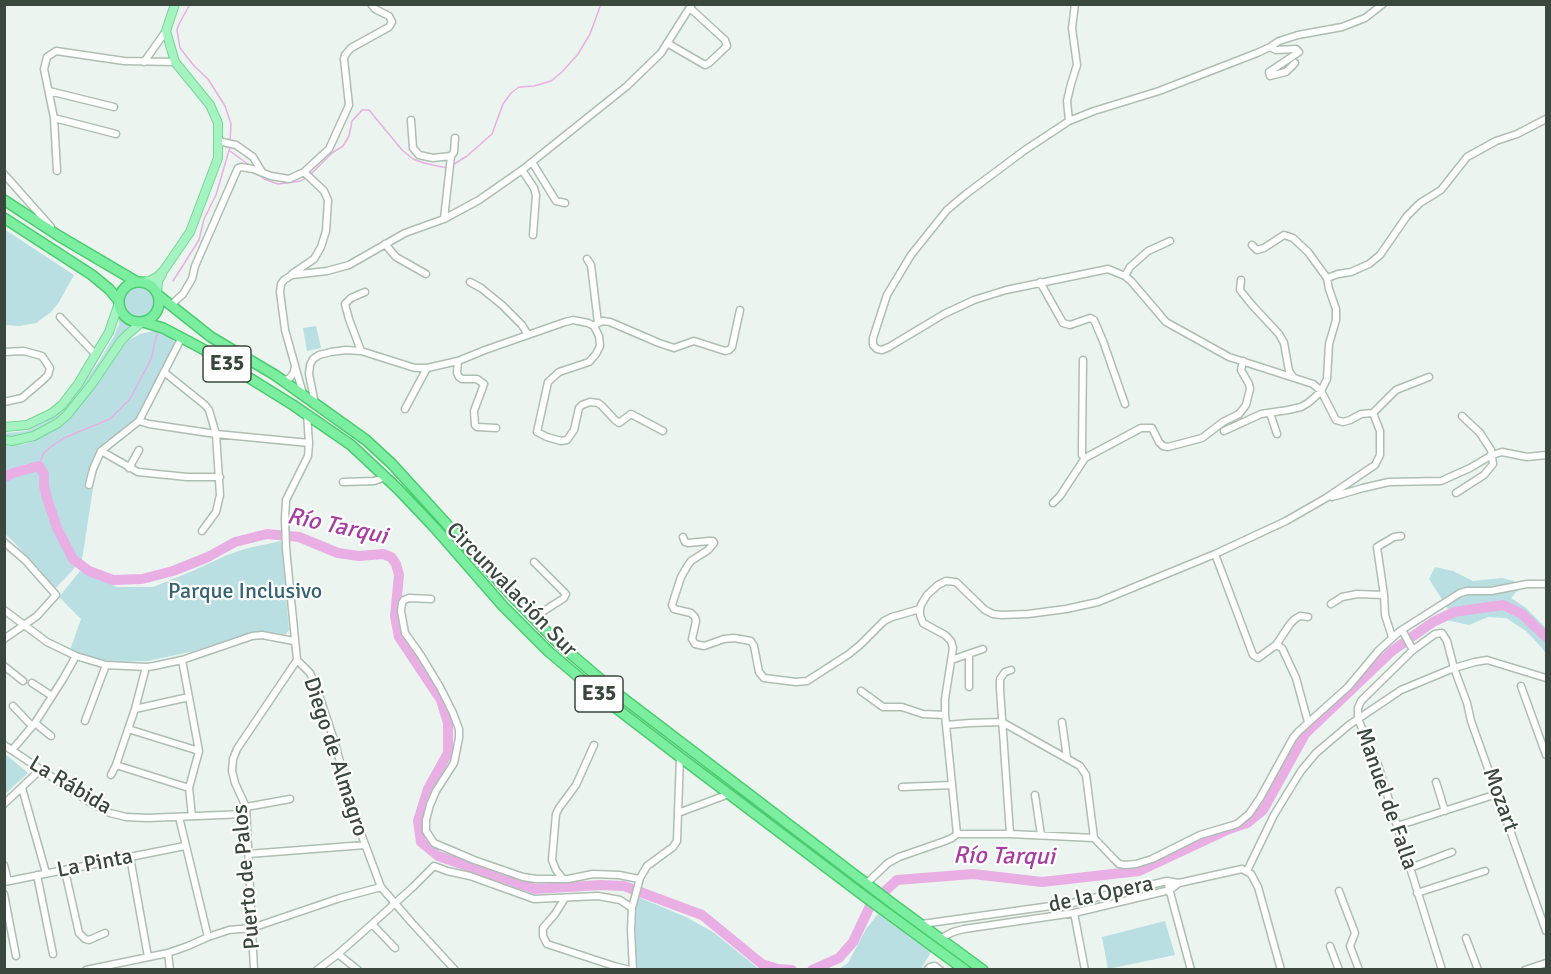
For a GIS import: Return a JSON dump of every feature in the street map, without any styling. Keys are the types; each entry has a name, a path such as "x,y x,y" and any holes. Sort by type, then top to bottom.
{"highway":[{"name":"Circunvalación Sur","path":"4,200 59,236 138,282 150,285 211,337 274,375 366,440 392,464 558,643 619,695 893,904 983,969"},
{"name":"Circunvalación Sur","path":"4,218 92,275 119,302 121,310 131,320 163,328 182,337 307,414 351,445 386,477 435,528 503,606 548,651 612,705 680,757 965,969"},
{"path":"119,302 126,287 138,282"},
{"path":"142,322 157,312 160,303 158,294"}],"main road":[{"path":"158,294 158,281 194,224 216,166 221,142 218,123 210,105 175,62 166,31 175,4"},
{"path":"138,282 157,277 164,270"},
{"path":"4,427 27,425 52,413 62,405 78,384 109,332 119,302"},
{"path":"4,440 12,441 34,436 58,423 92,384 121,341 142,322"}],"street":[{"path":"171,305 183,294 192,279 237,168 253,169 271,176 289,179 305,173 329,149 349,105 345,55 351,48 389,27 392,23 389,16 370,4"},
{"path":"1069,121 1067,101 1077,65 1072,28 1075,4"},
{"path":"1373,414 1370,412 1361,414 1342,422 1336,420 1321,391 1313,384 1229,357 1166,322 1125,276 1107,270 1040,282 974,300 944,314 889,347 882,350 873,345 874,332 887,295 911,255 947,210 1008,163 1069,121 1159,91 1270,47 1279,41 1342,27 1365,18 1383,4"},
{"path":"292,274 327,271 349,265 405,233 444,219 479,200 522,170 627,86 661,53 667,43 691,6 725,40 727,46 705,64 667,43"},
{"path":"144,62 166,31"},
{"path":"1270,47 1276,50 1296,49 1299,52 1269,72 1270,75 1286,72 1295,63"},
{"path":"57,171 54,118 44,69 47,57 56,51 124,61 175,62"},
{"path":"49,91 114,107"},
{"path":"54,118 116,134"},
{"path":"1327,278 1351,272 1369,264 1380,255 1407,216 1420,203 1441,190 1467,158 1496,141 1517,134 1546,119"},
{"path":"411,120 415,152 424,157 452,156"},
{"path":"444,219 455,138"},
{"path":"221,142 236,145 253,157 262,172"},
{"path":"532,162 556,201 565,203"},
{"path":"522,170 536,195 533,235"},
{"path":"304,396 285,330 280,292 284,280 314,260 321,248 326,231 328,200 324,191 305,173"},
{"path":"4,174 59,236"},
{"path":"1224,431 1251,418 1301,407 1321,391 1327,379 1329,344 1336,320 1336,309 1327,278 1308,252 1293,238 1284,235 1257,250 1252,245"},
{"path":"1125,276 1130,267 1149,251 1170,241"},
{"path":"385,244 396,257 426,274"},
{"path":"587,259 591,265 600,346 589,362 558,372 548,382 537,432 561,441 567,440 574,430 579,408 590,402 598,403 619,423 631,414 663,431"},
{"path":"1241,280 1240,290 1280,334 1289,371 1293,378"},
{"path":"470,282 502,305 522,325 528,335"},
{"path":"1040,282 1063,323 1070,325 1090,318 1094,320 1125,404"},
{"path":"362,351 345,304 351,298 365,292"},
{"path":"315,405 309,374 310,365 319,355 331,352 362,351 415,368 427,368 458,361 573,320 596,324 603,321 610,322 674,348 694,341 725,351 732,347 740,310"},
{"path":"60,317 96,355"},
{"path":"89,485 93,468 101,451 139,421 182,337"},
{"path":"4,352 24,351 42,356 50,368 48,375 22,398 4,402"},
{"path":"1083,360 1082,455 1085,458"},
{"path":"458,361 459,377 477,379 484,384 474,411 475,425 496,428"},
{"path":"1053,503 1085,458 1141,428 1152,428 1159,442 1168,447 1202,438 1223,422 1239,414 1246,405 1250,389 1241,370 1243,361"},
{"path":"274,375 284,380 287,379 292,375 295,365"},
{"path":"405,409 427,368"},
{"path":"164,372 205,405 209,410 216,434 220,495 216,512 202,531"},
{"path":"1373,414 1396,390 1429,377"},
{"path":"1270,413 1277,434"},
{"name":"Diego de Almagro","path":"307,414 308,456 286,500 285,519 297,660 310,673 316,686 334,740 356,820 381,887 455,969"},
{"path":"957,834 945,715 945,699 953,648 951,641 945,635 923,623 920,609 927,595 946,581 956,582 985,610 1002,615 1066,609 1098,602 1215,554 1286,520 1361,475 1375,465 1380,455 1380,431 1373,414"},
{"path":"1456,493 1484,475 1493,464 1491,450 1480,433 1462,416"},
{"path":"139,421 216,434 309,443"},
{"path":"129,468 139,450"},
{"path":"101,451 138,472 186,477 220,477"},
{"path":"1326,498 1389,482 1441,481 1470,468 1492,454 1502,452 1527,457 1546,455"},
{"path":"343,482 374,481 386,477"},
{"path":"1392,637 1385,615 1377,547 1394,537 1401,536"},
{"path":"683,537 688,543 713,541 714,543 708,550 691,561 681,577 672,605 674,609 692,613 695,617 692,639 695,644 704,646 734,638 751,641 759,672 764,678 807,681 849,654 885,621 920,609"},
{"path":"4,542 25,560 56,595 41,612 4,639"},
{"path":"1215,554 1253,655 1258,658 1276,645 1295,619 1300,616 1308,617"},
{"path":"533,618 564,598 566,594 534,562"},
{"path":"946,725 1002,722 1080,766 1086,775 1094,838 1119,864 1136,864 1152,859 1200,835 1237,824 1249,814 1293,738 1348,687 1392,637 1460,593 1491,591 1527,584 1546,584"},
{"path":"1331,604 1342,597 1357,594 1384,595"},
{"path":"432,599 409,598 404,600 402,621 405,633 424,660 453,713 459,729 454,763 436,791 426,820 426,831 434,843 523,877 563,879 593,874 619,875 638,883"},
{"path":"4,610 47,642 76,656 106,665 146,667 182,660 252,636 262,635 294,641"},
{"path":"1403,632 1413,648"},
{"name":"Manuel de Falla","path":"1442,969 1378,765 1359,719 1358,708 1361,701 1413,648 1435,634 1442,633 1447,641 1454,668"},
{"path":"1276,645 1282,648 1292,666 1308,722"},
{"path":"951,660 983,649"},
{"path":"969,654 969,687"},
{"path":"12,750 34,724 76,656"},
{"path":"182,660 199,751 189,788 192,816"},
{"name":"Puerto de Palos","path":"254,969 246,811 232,771 233,759 237,749 297,660"},
{"path":"1247,871 1274,815 1301,771 1316,753 1332,738 1401,690 1454,668 1487,660 1546,678"},
{"path":"85,721 106,665"},
{"path":"4,666 23,681"},
{"path":"111,775 117,765 146,667"},
{"name":"Mozart","path":"1454,668 1546,931"},
{"path":"1010,834 1000,679 1005,672 1011,670"},
{"path":"32,683 52,696"},
{"path":"1521,686 1546,755"},
{"path":"861,691 883,707 902,707 923,714 945,715"},
{"path":"135,709 189,697"},
{"path":"13,706 51,736"},
{"path":"1062,722 1067,758"},
{"path":"128,729 199,751"},
{"name":"La Rábida","path":"4,745 91,803 110,813 126,817 179,817 246,811 290,800"},
{"path":"563,879 552,860 556,814 576,785 594,745"},
{"path":"566,898 543,928 543,936 547,945 631,969 632,908 638,883 647,866 673,847 677,841 680,757"},
{"path":"117,765 189,788"},
{"path":"4,804 40,770"},
{"path":"1436,782 1445,811"},
{"path":"902,788 952,785"},
{"path":"22,788 46,873"},
{"path":"678,813 729,794"},
{"path":"1397,826 1497,794"},
{"path":"1035,795 1041,835"},
{"path":"179,817 208,937"},
{"path":"868,885 888,863 899,856 945,841 957,834 1094,838"},
{"path":"248,854 365,845"},
{"name":"La Pinta","path":"6,882 185,846"},
{"path":"1410,868 1452,852"},
{"path":"130,857 148,957"},
{"path":"4,865 6,882"},
{"path":"317,969 338,954 434,866 470,876 524,897 534,899 598,896 620,900 632,908"},
{"path":"1179,883 1242,869 1247,871 1254,877 1258,887 1281,969"},
{"path":"66,871 82,938 89,939 105,933"},
{"path":"1418,893 1485,871"},
{"path":"37,875 53,954"},
{"path":"1167,881 1191,969"},
{"name":"de la Opera","path":"921,925 1072,903 1167,881 1179,883"},
{"name":"de la Opera","path":"931,945 940,938 964,929 1074,913 1170,890 1179,883"},
{"path":"86,969 112,967 168,953 229,930 252,928 340,898 381,887"},
{"path":"1339,891 1355,933 1350,946 1359,969"},
{"path":"4,894 16,956"},
{"path":"1074,913 1085,969"},
{"path":"372,924 395,948"},
{"path":"1466,938 1478,969"},
{"path":"1330,946 1339,969"},
{"path":"168,953 170,969"},
{"path":"338,954 358,969"},
{"path":"1525,969 1546,963"},
{"path":"927,969 935,966 940,969"}],"green space":[{"path":"4,229 74,275 59,302 51,312 36,323 20,326 5,325"},
{"path":"140,285 152,290 157,302 152,314 140,319 128,314 123,302 128,290"},
{"path":"119,314 125,321 136,324 118,340 63,414 55,421 35,431 5,437 4,433 26,431 43,423 64,408 99,362 119,324"},
{"path":"316,326 321,348 307,351 303,328"},
{"path":"154,331 170,335 175,343 137,420 99,449 82,560 55,589 5,534 4,446 25,444 36,440 64,423 88,395 121,348 140,334"},
{"name":"Parque Inclusivo","path":"281,541 289,630 286,634 256,631 194,651 148,661 113,662 70,650 81,619 59,597 80,571 117,587 153,587 227,555"},
{"path":"1435,567 1453,571 1473,581 1502,578 1514,581 1518,590 1511,598 1526,608 1546,630 1546,654 1526,631 1506,618 1488,617 1469,625 1446,620 1450,612 1429,579"},
{"path":"4,753 28,773 5,794 4,794"},
{"path":"638,897 686,917 713,932 759,969 644,970 636,967 635,902"},
{"path":"878,914 931,952 921,969 839,969 848,963 866,929"},
{"path":"1165,921 1175,955 1108,969 1102,937"}],"waterway":[{"path":"190,4 177,30 180,48 208,79 225,106 231,124 230,142"},
{"path":"451,166 467,156 492,134 503,104 511,93 519,87 551,81 562,72 578,54 590,34 601,4"},
{"path":"311,174 332,153 343,146 349,136 352,121 362,110 369,110 402,150 413,159 447,168"},
{"path":"173,281 199,240 204,219 216,195 230,147"},
{"path":"230,151 249,165"},
{"path":"259,175 278,184 301,181 307,177"},
{"path":"39,466 43,454 49,448 64,438 110,419 130,399 151,359 157,334"},
{"name":"Río Tarqui","path":"4,478 13,473 39,466 44,474 44,486 57,528 73,559 89,571 113,580 142,579 173,571 208,557 235,542 267,534 299,537 338,553 359,556 383,554 391,557 399,575 395,616 399,637 441,700 448,723 448,753 428,789 418,821 421,842 438,856 535,889 624,886 702,915 762,964 792,970"},
{"name":"Río Tarqui","path":"812,970 839,958 853,942 871,904 897,880 973,874 1042,882 1139,871 1229,829 1247,823 1263,810 1305,734 1392,651 1433,622 1454,612 1503,605 1522,614 1546,637"}]}
